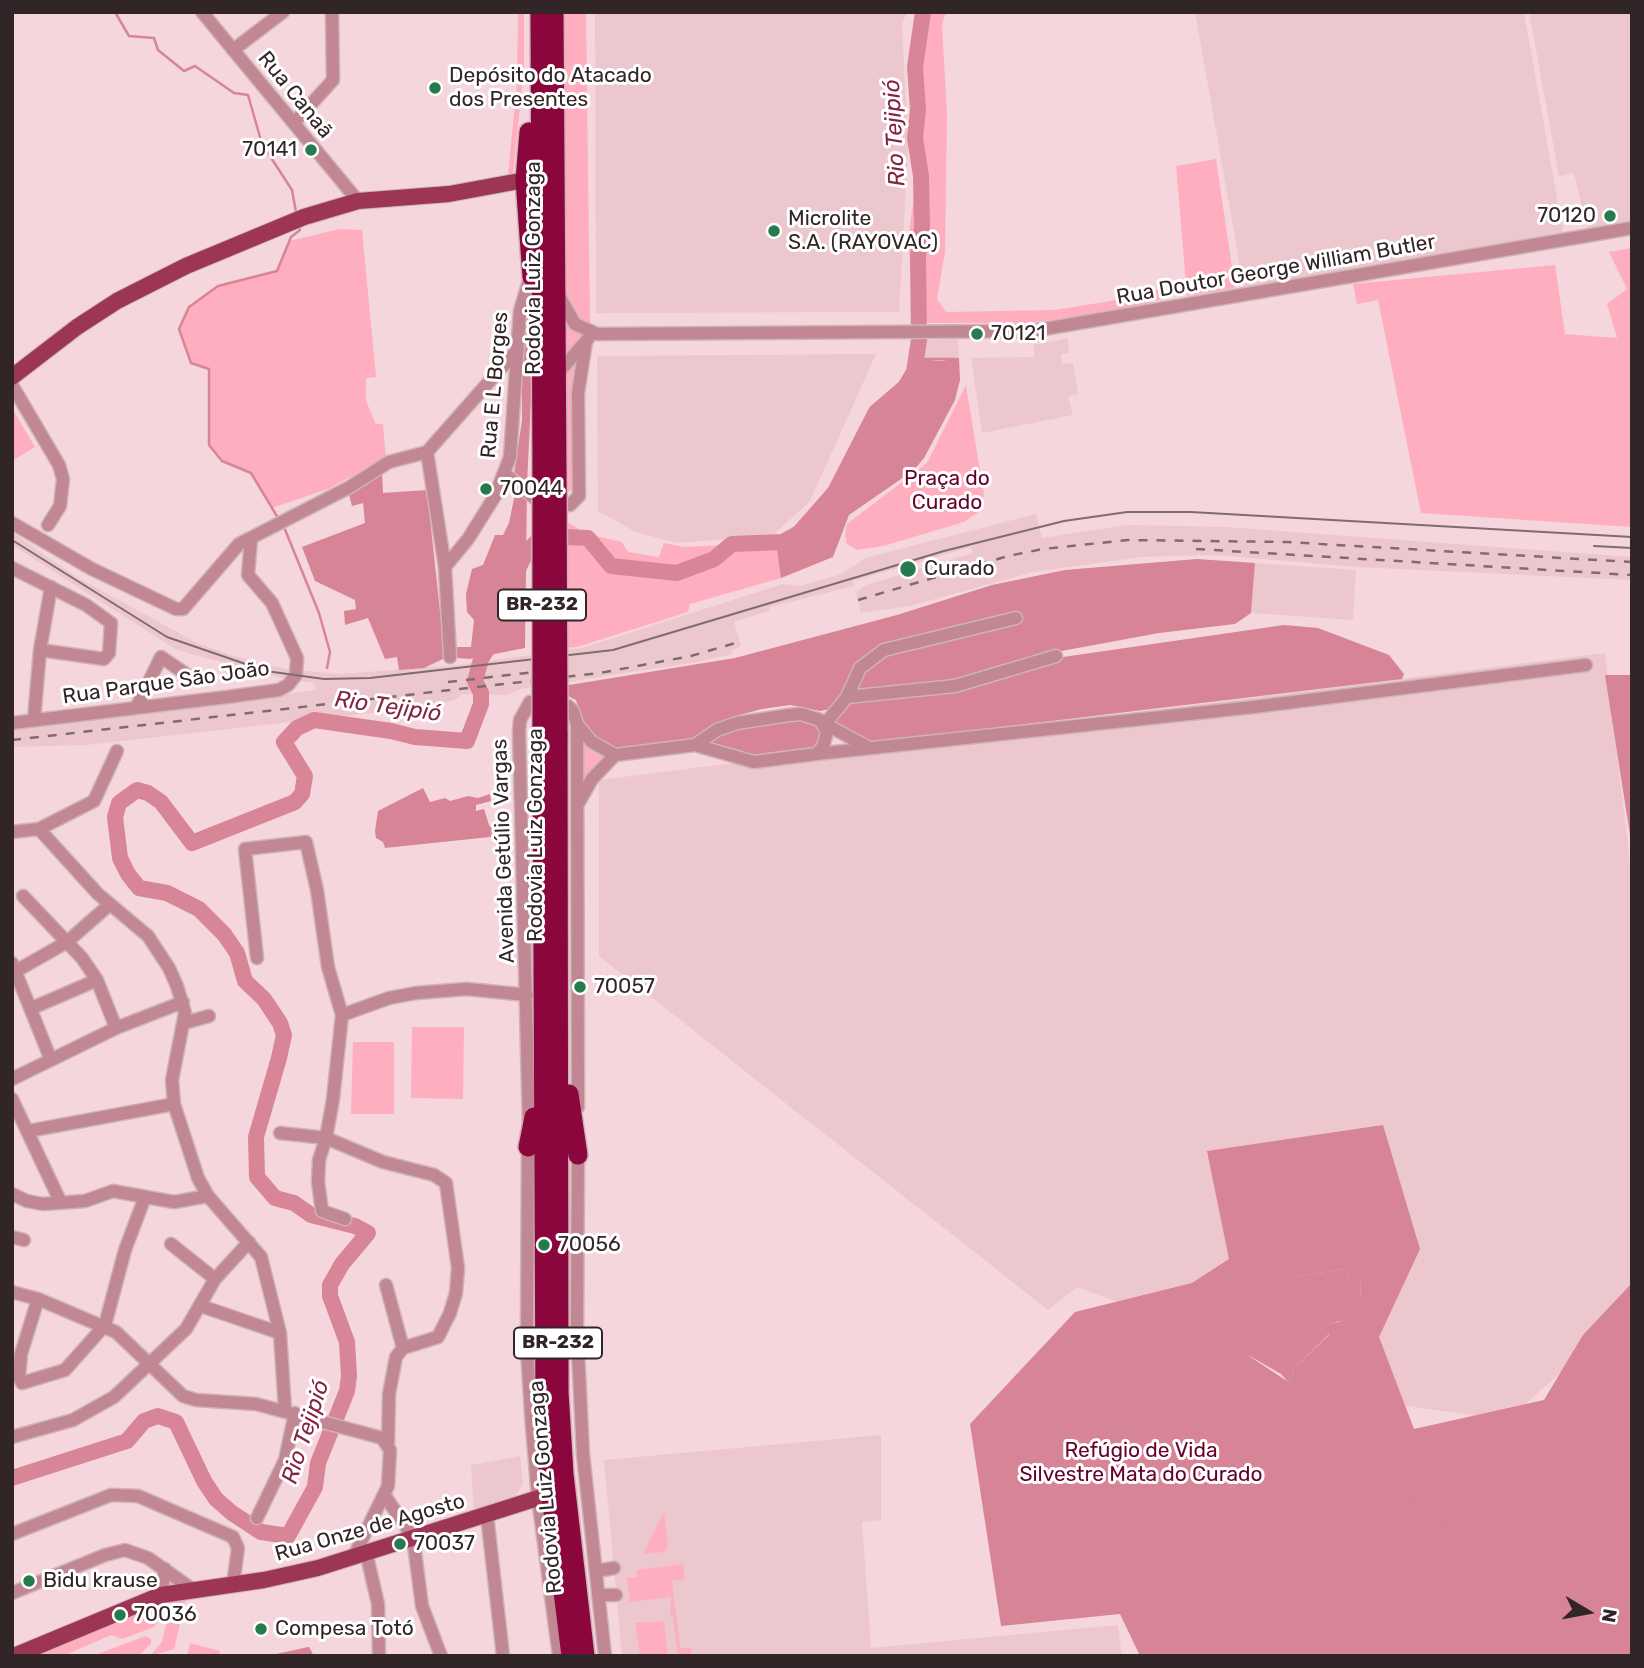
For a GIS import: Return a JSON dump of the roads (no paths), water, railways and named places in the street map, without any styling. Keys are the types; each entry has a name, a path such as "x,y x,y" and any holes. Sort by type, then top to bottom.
{"highway":[{"path":"542,309 531,274 525,180 545,14"},
{"name":"Rodovia Luiz Gonzaga","path":"545,14 558,373 549,473"},
{"name":"Rodovia Luiz Gonzaga","path":"545,14 542,309 549,473 550,736 542,1075 545,1411 549,1479 571,1656"},
{"name":"Rodovia Luiz Gonzaga","path":"550,736 560,1028 559,1392 564,1474 585,1656"},
{"path":"560,1028 578,1155"},
{"path":"528,1147 542,1075"}],"main road":[{"path":"12,377 77,327 117,301 186,266 298,220 358,201 449,194 525,180"},
{"name":"Rua Onze de Agosto","path":"14,1656 161,1595 290,1575 538,1498"}],"street":[{"name":"Rua Canaã","path":"202,12 358,201"},
{"path":"233,50 283,12"},
{"path":"294,123 333,80 332,12"},
{"name":"Rua Doutor George William Butler","path":"592,337 1044,329 1632,228"},
{"name":"Rua E L Borges","path":"445,567 481,520 505,474 515,415 520,311 531,274"},
{"path":"556,292 575,324 592,337"},
{"path":"558,373 592,337"},
{"path":"505,474 542,505 570,505 579,496 578,393 592,337"},
{"path":"12,523 92,569 176,609 186,607 228,554 251,539 389,462 426,452 519,349"},
{"path":"12,385 59,465 63,479 60,506 48,525"},
{"path":"426,452 445,567 450,657"},
{"name":"Rua Parque São João","path":"12,723 279,690 296,675 297,658 278,615 265,593 248,575 251,539"},
{"path":"12,568 108,620 111,626 109,653 100,659 40,650"},
{"path":"34,720 40,650 51,587"},
{"path":"816,754 826,739 825,724 847,697 860,668 884,650 1016,618"},
{"path":"847,697 955,686 1056,656"},
{"path":"136,708 161,657 186,674"},
{"path":"577,724 592,742 615,755 695,745 750,762 867,746 1254,707 1586,665"},
{"name":"Avenida Getúlio Vargas","path":"559,1656 538,1498 527,1349 527,995 520,720 530,702 554,703 573,711 577,724"},
{"path":"695,745 716,730 762,719 801,714 867,746"},
{"path":"577,724 577,1348 583,1454 605,1656"},
{"path":"12,832 39,829 94,801 117,751"},
{"path":"577,804 592,779 615,755"},
{"path":"39,829 109,905 155,945 169,968 183,1002 184,1023 172,1080 174,1104 198,1178 208,1196 261,1257 279,1333 290,1412 285,1460 257,1518"},
{"path":"257,958 245,849 306,842 317,890 328,967 342,1015 341,1047 326,1138 317,1173 322,1211 345,1219"},
{"path":"23,896 67,942 96,980 116,1028"},
{"path":"51,1060 14,967 67,942 109,905"},
{"path":"32,1007 96,980"},
{"path":"342,1015 389,998 416,993 467,989 527,995"},
{"path":"12,1079 116,1028 183,1002"},
{"path":"184,1023 209,1016"},
{"path":"12,1099 61,1203"},
{"path":"29,1131 174,1104"},
{"path":"280,1133 326,1138 383,1162 433,1175 446,1183 458,1273 453,1303 438,1337 403,1348 394,1362 388,1443 391,1467 385,1496 360,1554 378,1604 379,1656"},
{"path":"12,1194 34,1203 85,1201 113,1191 174,1202 208,1196"},
{"path":"38,1299 21,1354 19,1381 25,1383 65,1370 105,1325 125,1250 145,1197"},
{"path":"12,1437 61,1424 92,1411 114,1397 186,1329 215,1279 249,1242"},
{"path":"171,1244 215,1279"},
{"path":"386,1285 403,1348"},
{"path":"12,1292 105,1325 127,1339 178,1393 188,1398 244,1402 290,1412 348,1431 374,1435 388,1443"},
{"path":"201,1306 279,1333"},
{"path":"12,1534 97,1499 124,1494 156,1502 233,1537 237,1548 233,1584"},
{"path":"385,1496 413,1537 422,1606 441,1656"},
{"path":"487,1515 503,1656"},
{"path":"12,1594 117,1551 141,1554 192,1589"},
{"path":"161,1595 165,1569"},
{"path":"596,1571 614,1569"},
{"path":"598,1595 616,1595"}],"waterway":[{"path":"115,12 129,36 154,38 158,50 184,71 195,66 234,93 248,95 262,144 292,190 296,212"},
{"name":"Rio Tejipió","path":"12,1478 127,1441 144,1421 158,1416 176,1422 204,1481 216,1499 261,1532 288,1536 315,1487 318,1463 347,1391 347,1342 330,1296 330,1285 342,1264 368,1233 355,1226 311,1215 294,1203 275,1198 257,1177 256,1137 284,1035 280,1023 264,999 245,981 237,953 224,934 199,909 167,893 139,888 128,874 120,858 115,817 119,803 137,790 148,793 161,802 192,843 295,802 302,794 305,776 284,742 297,728 314,720 415,737 467,741 481,704 481,693 475,681 481,659 501,626 519,567 526,553 542,536 588,538 611,566 677,573 714,559 732,544 783,542 799,533 835,492 876,412 905,387 914,372 919,340 918,257 922,227 921,176 915,138 918,109 915,67 923,12"},
{"path":"278,518 251,473 222,461 209,445 209,369 191,363 179,329 189,307 218,286 277,271 291,237 300,230 299,225"},
{"path":"916,359 956,359"},
{"path":"284,527 319,613 330,652 327,668"},
{"path":"1290,1384 1351,1461 1447,1534 1476,1567 1512,1656"}],"tram line":[{"path":"12,540 167,637 266,671 324,679 370,678 613,650 944,551 1064,521 1127,512 1191,512 1632,537"},
{"path":"1594,546 1632,548"}],"railway":[{"path":"858,600 1008,556 1043,549 1128,540 1286,542 1632,562"},
{"path":"1196,549 1632,575"},
{"path":"12,740 600,673 691,656 739,642"},
{"path":"448,682 535,672"}],"place":[{"name":"Depósito do Atacado dos Presentes","path":"435,88"},
{"name":"70141","path":"311,150"},
{"name":"70120","path":"1610,216"},
{"name":"Microlite S.A. (RAYOVAC)","path":"774,231"},
{"name":"70121","path":"977,334"},
{"name":"70044","path":"486,489"},
{"name":"Curado","path":"908,569"},
{"name":"70057","path":"580,987"},
{"name":"70056","path":"544,1245"},
{"name":"70037","path":"400,1544"},
{"name":"Bidu krause","path":"29,1581"},
{"name":"70036","path":"120,1615"},
{"name":"Compesa Totó","path":"261,1629"}],"park label":[{"name":"Praça do Curado","path":"947,491"},
{"name":"Refúgio de Vida Silvestre Mata do Curado","path":"1141,1463"}]}
